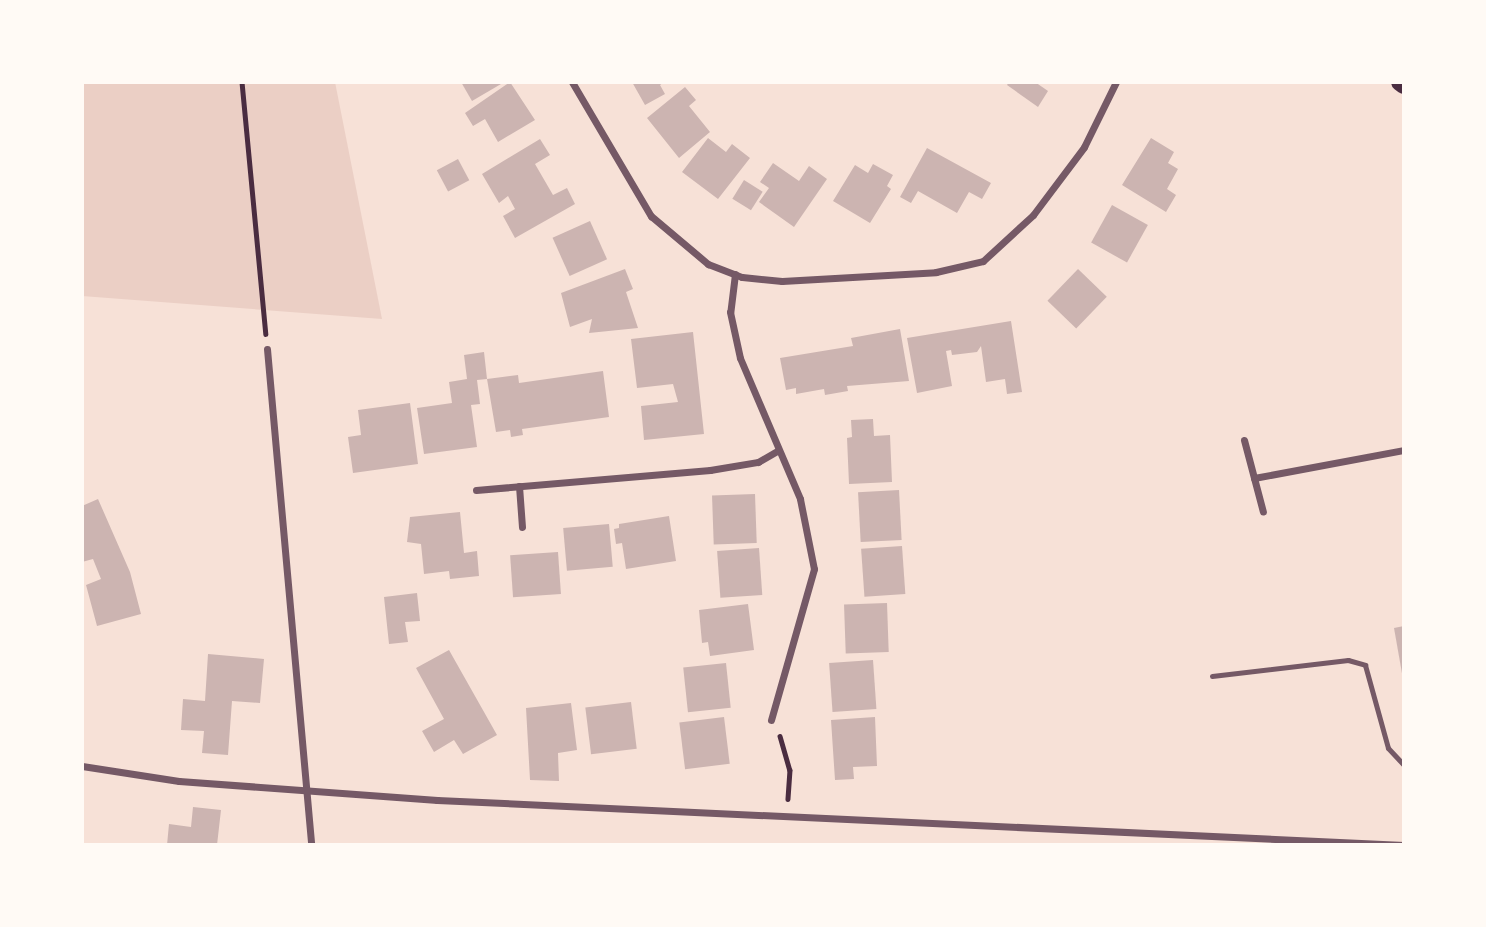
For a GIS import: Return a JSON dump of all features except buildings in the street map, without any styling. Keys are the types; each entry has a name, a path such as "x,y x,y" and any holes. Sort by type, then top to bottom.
{"street":[{"path":"572,82 651,216 708,264 735,274 782,281 936,272 984,261 1041,206 1084,147 1116,82"},
{"path":"735,274 730,312 740,358 777,451 800,499 814,569 786,654 771,720"},
{"path":"267,349 311,845"},
{"path":"1244,440 1263,512"},
{"path":"1254,478 1404,450"},
{"path":"477,490 710,470 758,462 777,451"},
{"path":"519,486 522,527"},
{"path":"82,766 179,781 306,790 1404,845"}],"lane":[{"path":"1212,676 1348,660 1365,665 1388,748 1404,765"}],"path":[{"path":"242,82 267,349"},
{"path":"771,720 790,770 786,815"}],"shaded area":[{"path":"82,82 335,82 382,319 82,296"}]}
